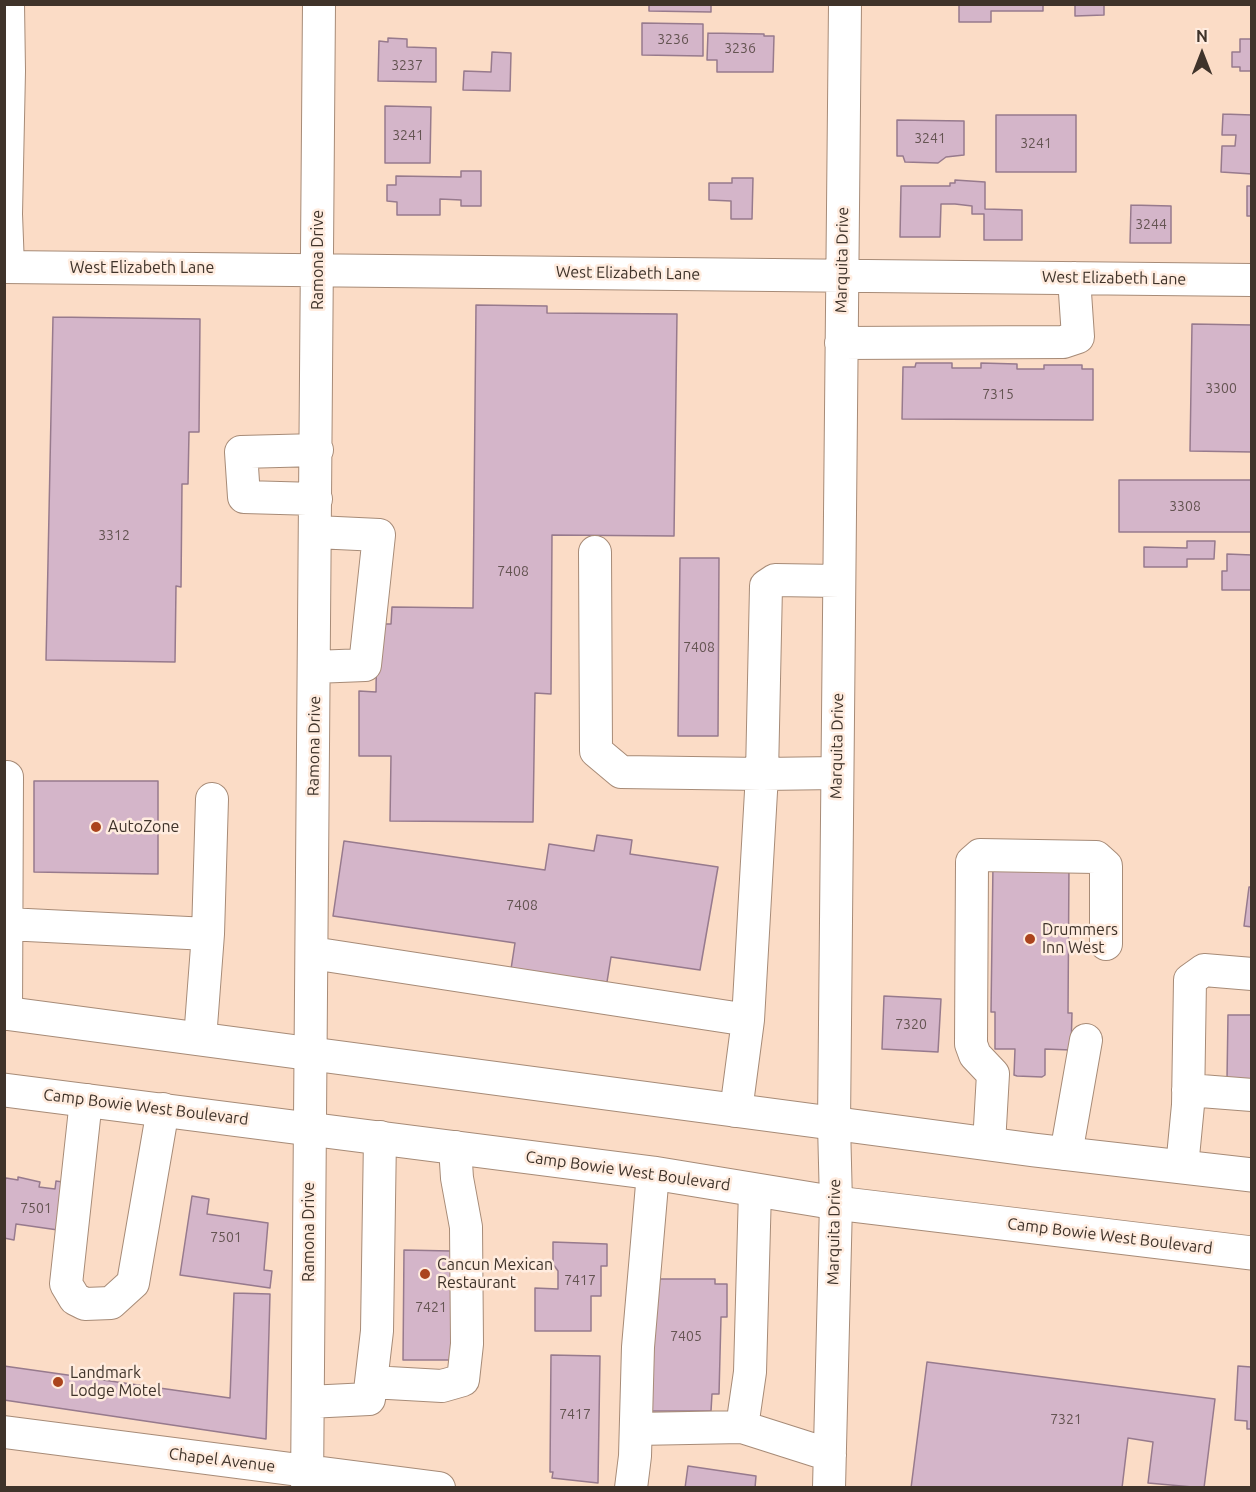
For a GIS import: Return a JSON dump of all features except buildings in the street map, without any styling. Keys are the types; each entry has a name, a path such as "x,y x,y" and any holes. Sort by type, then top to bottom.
{"main road":[{"path":"5,1013 834,1124 1251,1175"},
{"name":"Camp Bowie West Boulevard","path":"4,1090 310,1127 652,1173 836,1203 1251,1253"}],"street":[{"path":"6,267 8,4"},
{"name":"Ramona Drive","path":"307,1479 319,4"},
{"name":"Marquita Drive","path":"829,1488 836,1203 834,1124 845,4"},
{"name":"West Elizabeth Lane","path":"6,267 318,268 1251,280"},
{"path":"841,343 1063,342 1078,337 1074,278"},
{"path":"316,499 244,496 241,453 317,450"},
{"path":"314,667 365,665 379,535 316,532"},
{"path":"595,552 596,751 621,772 837,773"},
{"path":"736,1111 748,1020 762,774 766,586 776,580 839,581"},
{"path":"5,1013 7,777"},
{"path":"200,1039 208,934 212,799"},
{"path":"989,1144 993,1074 975,1055 970,1044 972,862 980,855 1096,857 1106,866 1106,944"},
{"path":"7,924 208,934"},
{"path":"312,953 748,1020"},
{"path":"1182,1167 1188,1090 1190,980 1204,970 1251,974"},
{"path":"1066,1154 1086,1040"},
{"path":"1188,1090 1251,1095"},
{"path":"86,1100 66,1284 75,1299 86,1305 111,1303 133,1283 163,1110"},
{"path":"308,1402 369,1400 377,1331 380,1137"},
{"path":"371,1382 442,1386 463,1380 467,1344 467,1260 466,1227 457,1178 456,1147"},
{"path":"631,1488 636,1429 638,1347 652,1173"},
{"path":"742,1427 750,1372 755,1190"},
{"path":"636,1429 742,1427 830,1455"},
{"name":"Chapel Avenue","path":"4,1432 307,1479 440,1488"}],"place":[{"name":"AutoZone","path":"96,827"},
{"name":"Drummers Inn West","path":"1030,939"},
{"name":"Cancun Mexican Restaurant","path":"425,1274"},
{"name":"Landmark Lodge Motel","path":"58,1382"}]}
